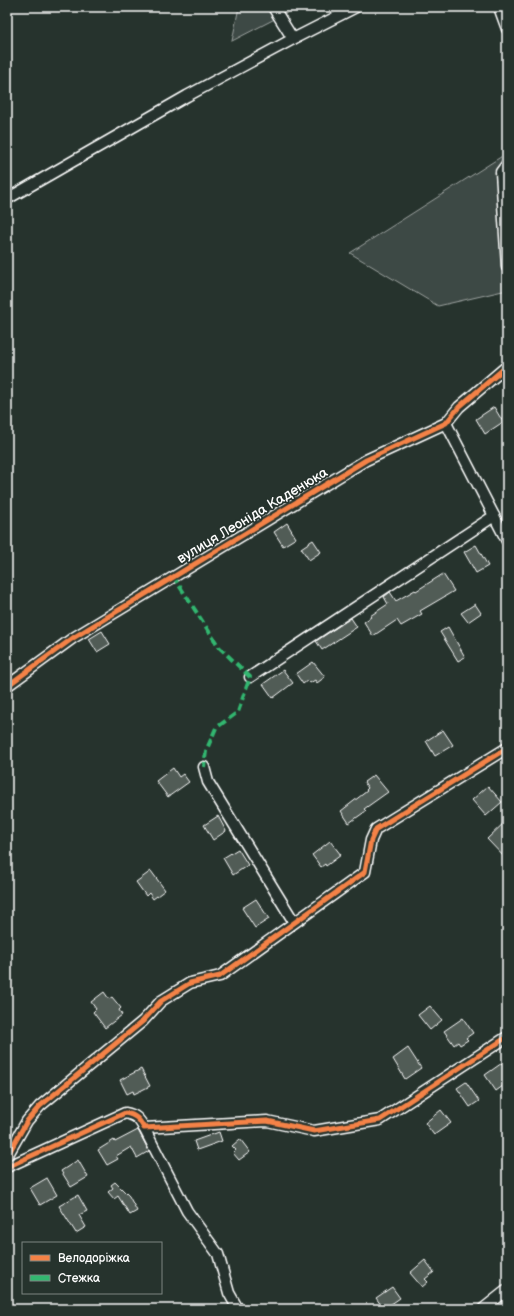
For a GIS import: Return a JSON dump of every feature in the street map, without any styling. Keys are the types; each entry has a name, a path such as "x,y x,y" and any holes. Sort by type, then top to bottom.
{"street":[{"path":"273,7 293,39"},
{"path":"7,199 187,96 356,7"},
{"path":"499,7 507,29"},
{"path":"507,164 501,172 507,266"},
{"path":"507,366 458,407 446,424 507,541"},
{"name":"вулиця Леоніда Каденюка","path":"7,686 72,638 352,468 366,460 446,424"},
{"path":"250,677 494,516"},
{"path":"7,1156 26,1121 40,1106 142,1021 161,1001 190,983 220,976 365,872 371,840 376,829 507,748"},
{"path":"204,767 208,782 294,922"},
{"path":"144,1128 267,1121 314,1131 380,1120 507,1037"},
{"path":"7,1167 125,1114 133,1114 140,1119 187,1211 218,1254 229,1293 238,1309"},
{"path":"483,1309 507,1290"}],"shaded area":[{"path":"239,7 298,7 232,41"},
{"path":"507,153 507,290 438,306 350,253"}],"building":[{"path":"494,407 503,422 485,434 476,419"},
{"path":"287,523 296,538 283,546 274,532"},
{"path":"313,540 321,552 309,560 301,548"},
{"path":"476,545 488,566 476,573 464,552"},
{"path":"443,574 454,591 420,611 422,614 401,626 397,620 373,636 364,622 388,604 384,597 390,592 396,601 415,590 416,591"},
{"path":"475,604 481,613 468,622 461,613"},
{"path":"351,618 357,627 322,650 316,641"},
{"path":"448,627 465,657 458,661 440,632"},
{"path":"102,631 110,644 97,652 89,639"},
{"path":"313,662 325,677 317,683 315,680 310,683 308,680 303,684 296,674"},
{"path":"283,670 293,683 273,698 263,684"},
{"path":"443,730 453,745 435,756 426,741"},
{"path":"173,768 179,777 183,774 189,782 168,797 156,781"},
{"path":"374,775 388,792 364,809 366,811 349,823 341,811 367,791 366,790 368,788 364,782"},
{"path":"488,786 502,802 486,816 472,800"},
{"path":"218,816 226,831 213,840 204,825"},
{"path":"507,820 507,860 487,839"},
{"path":"330,841 341,855 326,866 325,864 321,867 312,855"},
{"path":"238,849 248,865 233,875 223,858"},
{"path":"151,871 165,890 153,899 149,893 146,896 136,882"},
{"path":"256,899 269,919 255,928 242,908"},
{"path":"104,992 109,999 112,997 121,1008 119,1010 122,1015 105,1028 93,1012 96,1009 91,1002"},
{"path":"430,1006 442,1020 430,1030 418,1015"},
{"path":"463,1018 473,1033 466,1038 468,1040 460,1045 458,1042 454,1045 444,1031"},
{"path":"408,1048 421,1068 405,1079 393,1059"},
{"path":"502,1063 507,1069 507,1083 496,1091 485,1075"},
{"path":"141,1069 150,1086 134,1094 133,1091 127,1094 120,1080"},
{"path":"466,1082 479,1101 470,1107 457,1088"},
{"path":"441,1110 451,1123 434,1135 425,1123"},
{"path":"138,1130 149,1151 137,1158 131,1147 116,1156 118,1159 107,1165 98,1150 114,1140 115,1142"},
{"path":"219,1132 222,1141 197,1150 194,1141"},
{"path":"240,1139 250,1152 239,1160 233,1153 236,1150 232,1146"},
{"path":"78,1160 88,1177 71,1187 61,1171"},
{"path":"47,1178 57,1195 40,1205 30,1188"},
{"path":"115,1182 129,1196 137,1211 130,1215 118,1196 114,1199 108,1192 113,1188 111,1185"},
{"path":"78,1195 87,1211 79,1215 86,1227 76,1233 59,1206"},
{"path":"425,1260 434,1272 425,1279 428,1282 422,1287 410,1273"},
{"path":"392,1287 400,1298 384,1309 376,1298"}],"marked path":[{"path":"173,576 219,647 250,677 238,712 216,728 206,751 204,767"}],"cycle path":[{"path":"7,686 73,638 366,460 446,423 459,407 507,366"},
{"path":"7,1156 27,1121 40,1106 143,1021 161,1001 190,983 220,976 365,872 371,840 376,829 507,748"},
{"path":"7,1167 125,1113 137,1118 144,1128 267,1121 314,1131 380,1120 507,1037"}]}
